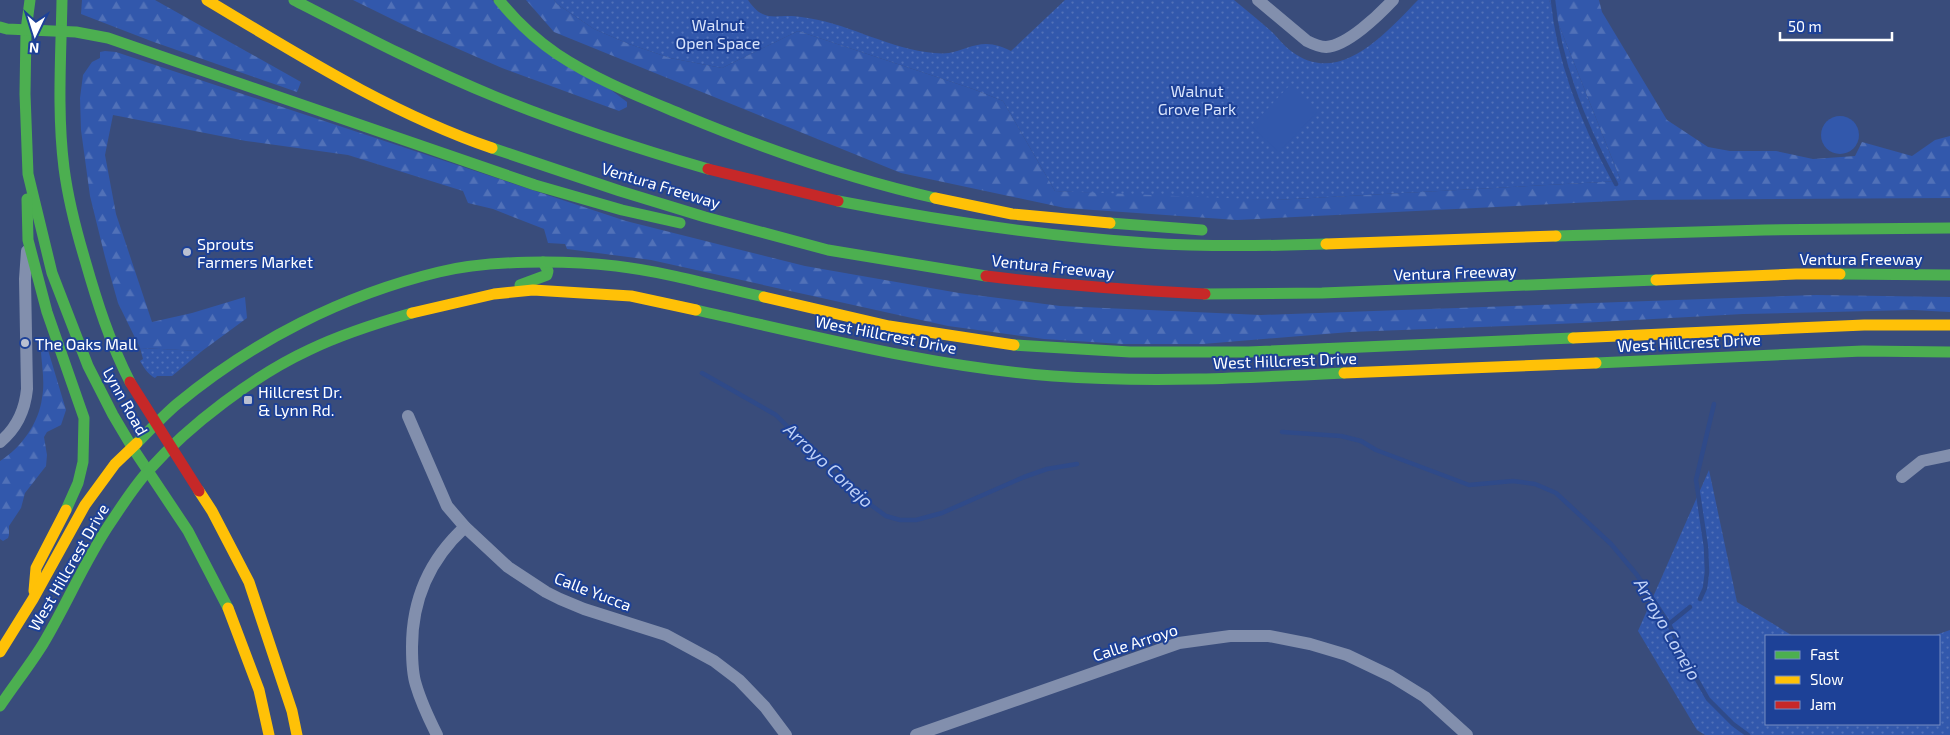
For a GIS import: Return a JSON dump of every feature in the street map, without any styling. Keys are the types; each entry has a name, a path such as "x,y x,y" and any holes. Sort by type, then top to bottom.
{"main road":[{"name":"Lynn Road","path":"30,0 26,30 25,128 28,174 48,256 69,320 88,366 132,446 188,531 227,604 258,690 269,735"},
{"name":"Lynn Road","path":"62,0 60,30 61,140 64,168 74,222 98,305 114,350 133,388 212,511 249,582 292,711 297,735"},
{"name":"Ventura Freeway","path":"207,0 298,55 377,98 464,138 695,214 828,250 950,271 1042,283 1123,290 1209,294 1322,293 1796,274 1950,275"},
{"name":"Ventura Freeway","path":"294,0 434,71 550,118 629,146 803,193 912,215 1000,229 1066,237 1152,243 1271,246 1815,228 1950,228"},
{"path":"499,0 505,8 546,46 588,73 620,89 709,126 791,156 940,201 1008,214 1115,225 1212,230"},
{"path":"0,27 7,29 60,30 91,33 535,185 622,210 693,227"},
{"path":"28,174 26,211 28,240 47,312 84,418 83,462 78,483 70,503 36,568 33,599"},
{"path":"711,231 828,250"},
{"path":"1230,233 1271,246"},
{"path":"494,294 547,275 548,271 543,262"},
{"name":"West Hillcrest Drive","path":"0,652 33,599 85,506 115,464 177,404 240,357 290,328 327,310 381,290 439,272 475,266 543,262 615,266 657,273 889,326 1014,345 1070,350 1248,352 1864,325 1950,325"},
{"name":"West Hillcrest Drive","path":"0,706 42,644 110,522 149,470 192,429 238,392 308,350 393,318 451,302 494,294 533,290 631,296 919,358 1008,372 1102,378 1192,380 1863,351 1950,352"}],"street":[{"path":"1258,0 1307,41 1326,47 1339,44 1351,37 1393,0"},
{"path":"0,442 15,427 26,402 25,279 28,240"},
{"name":"Calle Yucca","path":"408,416 447,506 464,527 508,567 546,592 584,609 666,636 714,661 739,680 765,707 786,735"},
{"path":"1902,477 1922,461 1950,455"},
{"path":"437,735 415,684 412,633 416,606 424,581 437,558 464,527"},
{"name":"Calle Arroyo","path":"916,735 1179,643 1230,636 1269,636 1310,644 1347,655 1391,676 1424,696 1466,735"}],"green space":[{"path":"82,0 155,0 301,82 297,92 151,41 81,14"},
{"path":"353,0 492,0 627,102 627,107 619,111 502,68 408,27"},
{"path":"526,0 554,0 594,29 629,44 670,58 722,68 798,31 973,89 1003,101 1055,191 1275,200 1621,181 1549,0 1599,0 1602,12 1667,120 1708,147 1730,151 1776,151 1813,159 1855,156 1862,142 1912,156 1935,140 1950,136 1950,198 1634,200 1237,220 1065,208 901,173 554,32"},
{"name":"Walnut Grove Park","path":"554,0 748,0 760,13 766,15 792,16 817,20 910,49 943,53 986,44 999,46 1011,51 1065,0 1234,0 1291,51 1309,61 1327,63 1344,60 1360,52 1391,27 1418,0 1549,0 1621,181 1275,200 1201,199 1055,191 1003,101 973,89 798,31 722,68 670,58 629,44 594,29"},
{"path":"100,52 116,52 626,221 805,266 959,293 1060,306 1261,315 1816,295 1950,297 1950,312 1913,310 1743,314 1581,323 1350,332 1203,344 1122,344 1044,339 948,326 651,260 567,249 565,244 548,243 544,229 493,209 468,203 463,191 348,155 246,141 113,115 105,155 116,214 152,322 192,313 245,297 247,318 202,351 140,348 118,303 105,257 90,196 81,130 80,98 83,75 92,62 100,58"},
{"path":"1290,85 1317,112 1279,152 1251,126"},
{"path":"1840,116 1854,121 1859,135 1854,149 1840,154 1826,149 1821,135 1826,121"},
{"path":"140,348 202,351 172,376 157,376 155,378 146,371 140,361 143,359"},
{"path":"48,350 66,410 61,425 47,432 44,437 47,455 46,466 25,493 21,508 9,526 8,538 3,541 0,539 0,461 22,442 37,417 43,392 41,352"},
{"path":"1709,470 1737,602 1791,635 1765,635 1765,725 1940,725 1940,635 1936,635 1950,630 1950,735 1705,735 1697,730 1638,631"}],"waterway":[{"path":"1553,0 1556,24 1567,72 1584,118 1616,184"},
{"name":"Arroyo Conejo","path":"702,373 776,415 853,492 886,516 900,520 916,520 942,513 1024,477 1047,469 1077,464"},
{"path":"1700,599 1705,588 1707,572 1706,547 1696,480 1714,404"},
{"name":"Arroyo Conejo","path":"1282,432 1341,436 1361,441 1376,450 1469,485 1513,481 1535,484 1556,493 1611,544 1637,575 1669,624 1684,657 1708,699 1733,724 1748,735"},
{"path":"1669,624 1690,607"}],"traffic: fast":[{"path":"30,0 26,30 25,94 28,174 52,273 88,366 113,415 188,531 228,608"},
{"path":"62,0 61,126 64,168 68,191 78,237 99,307 130,382"},
{"path":"294,0 419,63 496,97 601,136 708,169"},
{"path":"499,0 526,29 549,48 587,72 618,88 714,128 776,151 871,182 935,198"},
{"path":"0,27 7,29 76,32 108,38 535,185 622,210 680,223"},
{"path":"492,148 705,217 828,250 986,276"},
{"path":"27,199 28,240 47,312 84,418 83,462 78,483 66,510"},
{"path":"838,201 992,227 1108,240 1214,246 1326,244"},
{"path":"1110,223 1202,230"},
{"path":"1556,236 1764,230 1950,228"},
{"path":"520,285 547,275 548,271 543,262"},
{"path":"137,443 172,409 206,381 268,341 300,323 368,293 439,272 503,263 550,262 596,264 653,272 764,297"},
{"path":"1840,274 1950,275"},
{"path":"1205,294 1322,293 1656,280"},
{"path":"696,310 918,358 1008,372 1126,379 1235,378 1344,373"},
{"path":"0,706 43,644 93,551 111,522 139,482 165,453 224,402 288,360 347,334 412,313"},
{"path":"1014,345 1130,352 1248,352 1573,338"},
{"path":"1596,363 1863,351 1950,352"}],"traffic: slow":[{"path":"207,0 346,82 417,118 492,148"},
{"path":"935,198 1012,214 1110,223"},
{"path":"1326,244 1556,236"},
{"path":"1656,280 1840,274"},
{"path":"412,313 494,294 533,290 631,296 696,310"},
{"path":"764,297 889,326 1014,345"},
{"path":"1573,338 1864,325 1950,325"},
{"path":"1344,373 1596,363"},
{"path":"0,652 33,599 85,505 115,464 137,443"},
{"path":"199,491 212,511 249,582 292,711 297,735"},
{"path":"34,591 36,568 66,510"},
{"path":"228,608 259,690 269,735"}],"traffic: jam":[{"path":"708,169 838,201"},
{"path":"986,276 1095,287 1205,294"},
{"path":"130,382 199,491"}],"place":[{"name":"Sprouts Farmers Market","path":"187,252"},
{"name":"The Oaks Mall","path":"25,343"},
{"name":"Hillcrest Dr. & Lynn Rd.","path":"248,400"}],"park label":[{"name":"Walnut Open Space","path":"718,33"}]}
